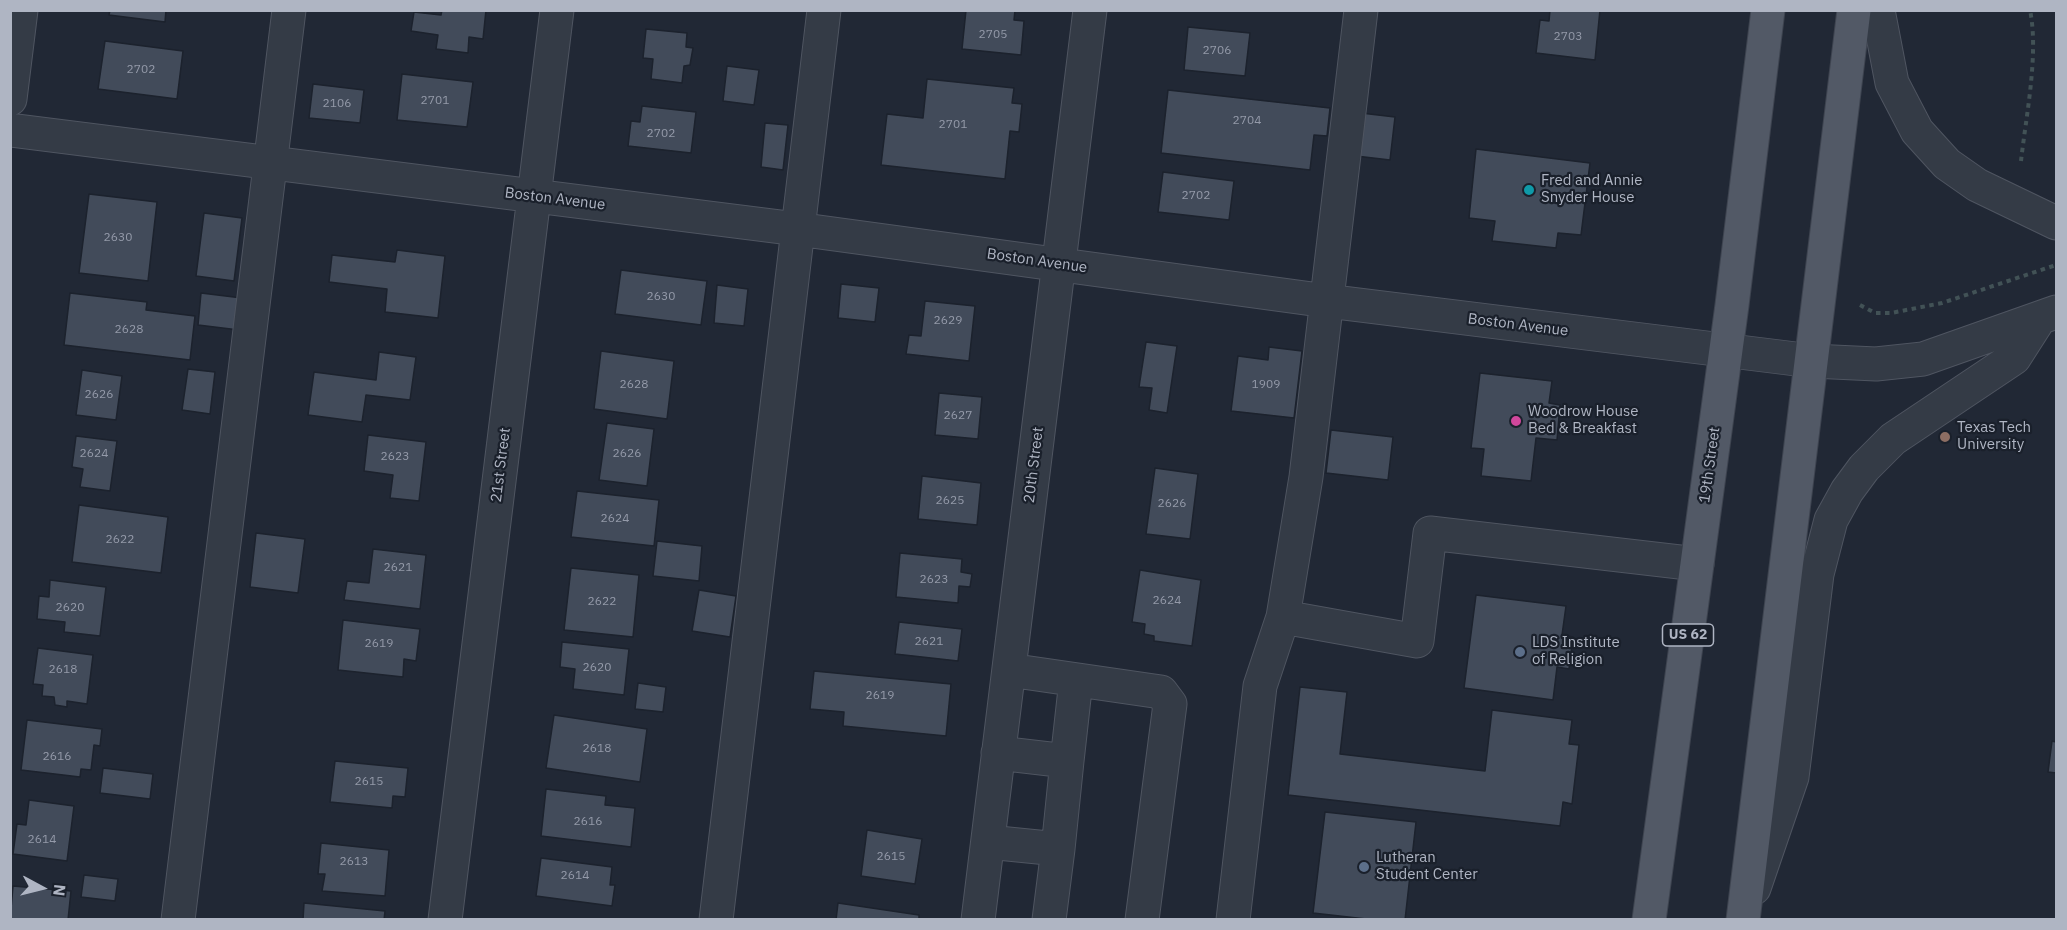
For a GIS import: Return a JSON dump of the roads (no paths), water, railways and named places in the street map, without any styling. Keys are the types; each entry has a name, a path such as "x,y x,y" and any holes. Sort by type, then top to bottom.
{"main road":[{"name":"19th Street","path":"1649,920 1726,351 1768,10"},
{"path":"1744,919 1854,10"}],"street":[{"path":"10,99 21,10"},
{"path":"178,920 289,10"},
{"name":"21st Street","path":"446,920 557,10"},
{"path":"716,920 824,10"},
{"name":"20th Street","path":"978,920 1090,10"},
{"path":"1233,920 1260,686 1283,617 1306,477 1361,10"},
{"path":"1878,10 1892,83 1917,131 1947,164 1977,185 2056,223"},
{"name":"Boston Avenue","path":"10,130 797,229 1328,301 1812,361 1876,364 1923,359 2048,316"},
{"path":"1744,919 1792,777 1817,574 1832,520 1847,491 1858,476 1893,439 2014,358 2048,316"},
{"path":"1283,617 1417,641 1430,533 1697,564"},
{"path":"1009,670 1161,692 1170,704 1142,920"},
{"path":"1049,920 1076,680"},
{"path":"998,753 1067,761"},
{"path":"988,842 1058,849"}],"place":[{"name":"Fred and Annie Snyder House","path":"1529,190"},
{"name":"Woodrow House Bed & Breakfast","path":"1516,421"},
{"name":"Texas Tech University","path":"1945,437"},
{"name":"LDS Institute of Religion","path":"1520,652"},
{"name":"Lutheran Student Center","path":"1364,867"}]}
